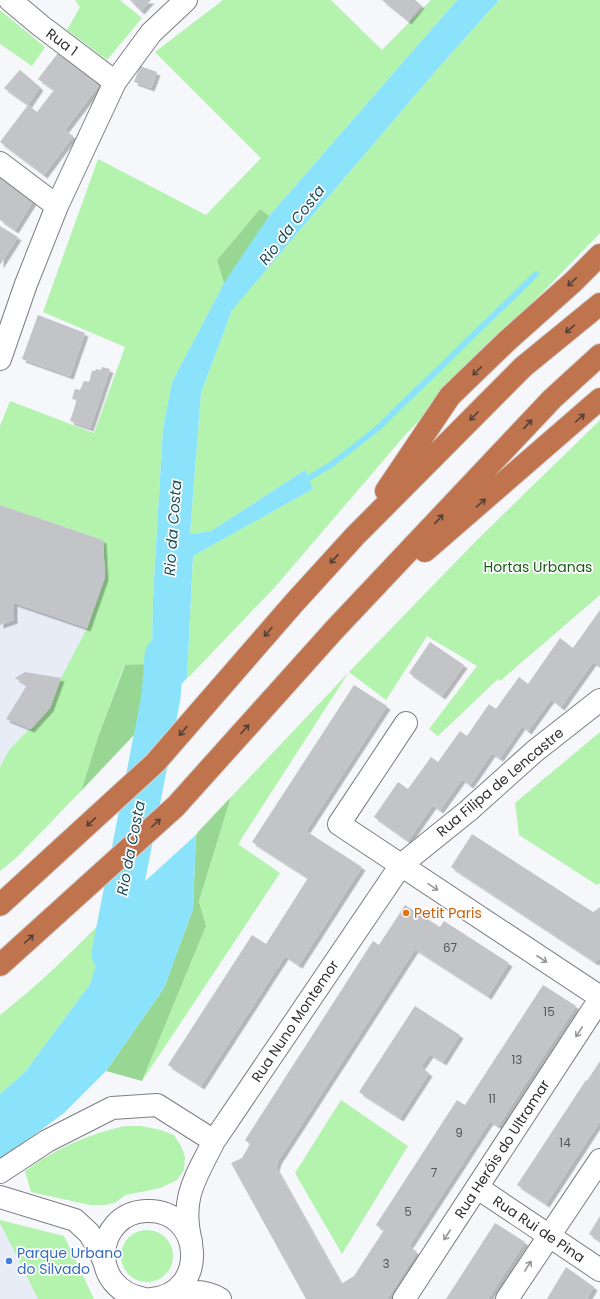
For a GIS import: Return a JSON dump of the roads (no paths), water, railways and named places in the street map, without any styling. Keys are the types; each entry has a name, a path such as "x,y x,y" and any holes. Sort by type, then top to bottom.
{"highway":[{"path":"355,536 450,396 600,255"},
{"path":"0,905 155,763 294,603 355,536 523,367 600,304"},
{"path":"0,965 176,806 332,632 552,399 600,355"},
{"path":"332,632 600,399"}],"street":[{"name":"Rua 1","path":"10,0 41,26 115,82"},
{"path":"2,349 57,206 115,82 151,33 186,0"},
{"path":"0,163 57,206"},
{"name":"Rua Filipa de Lencastre","path":"401,865 468,811 535,751 600,700"},
{"path":"406,723 338,824 600,998"},
{"name":"Rua Nuno Montemor","path":"192,1248 187,1227 189,1195 214,1141 401,865"},
{"name":"Rua Heróis do Ultramar","path":"404,1299 478,1188 600,998"},
{"path":"0,1172 46,1141 112,1108 157,1105 214,1141"},
{"path":"506,1299 600,1160"},
{"name":"Rua Nuno Montemor","path":"140,1212 173,1200 195,1180"},
{"name":"Rua Rui de Pina","path":"478,1188 600,1270"},
{"path":"0,1197 72,1219 102,1218 140,1212 158,1212 169,1215 179,1222 186,1232 198,1269 205,1283 217,1297"},
{"path":"110,1299 104,1255 105,1244 109,1234 116,1225 124,1218 140,1212"},
{"path":"72,1219 89,1233 99,1249 107,1271 116,1286 125,1293 135,1297 151,1299 183,1292 196,1292 217,1297"},
{"path":"151,1299 170,1294 180,1287 192,1266 192,1248"}],"water":[{"path":"457,0 499,0 434,73 232,310 201,393 190,534 211,531 305,470 313,489 193,556 187,679 151,717 153,597 163,428 172,382 224,283 269,216"},
{"path":"196,834 193,909 164,988 106,1071 64,1113 0,1160 0,1094 25,1072 90,984 113,910"}],"waterway":[{"path":"302,482 332,464 378,428 536,274"},
{"name":"Rio da Costa","path":"111,954 161,697 164,656"}],"place":[{"name":"Petit Paris","path":"406,913"},
{"name":"Parque Urbano do Silvado","path":"9,1261"}],"park label":[{"name":"Hortas Urbanas","path":"538,567"}]}
